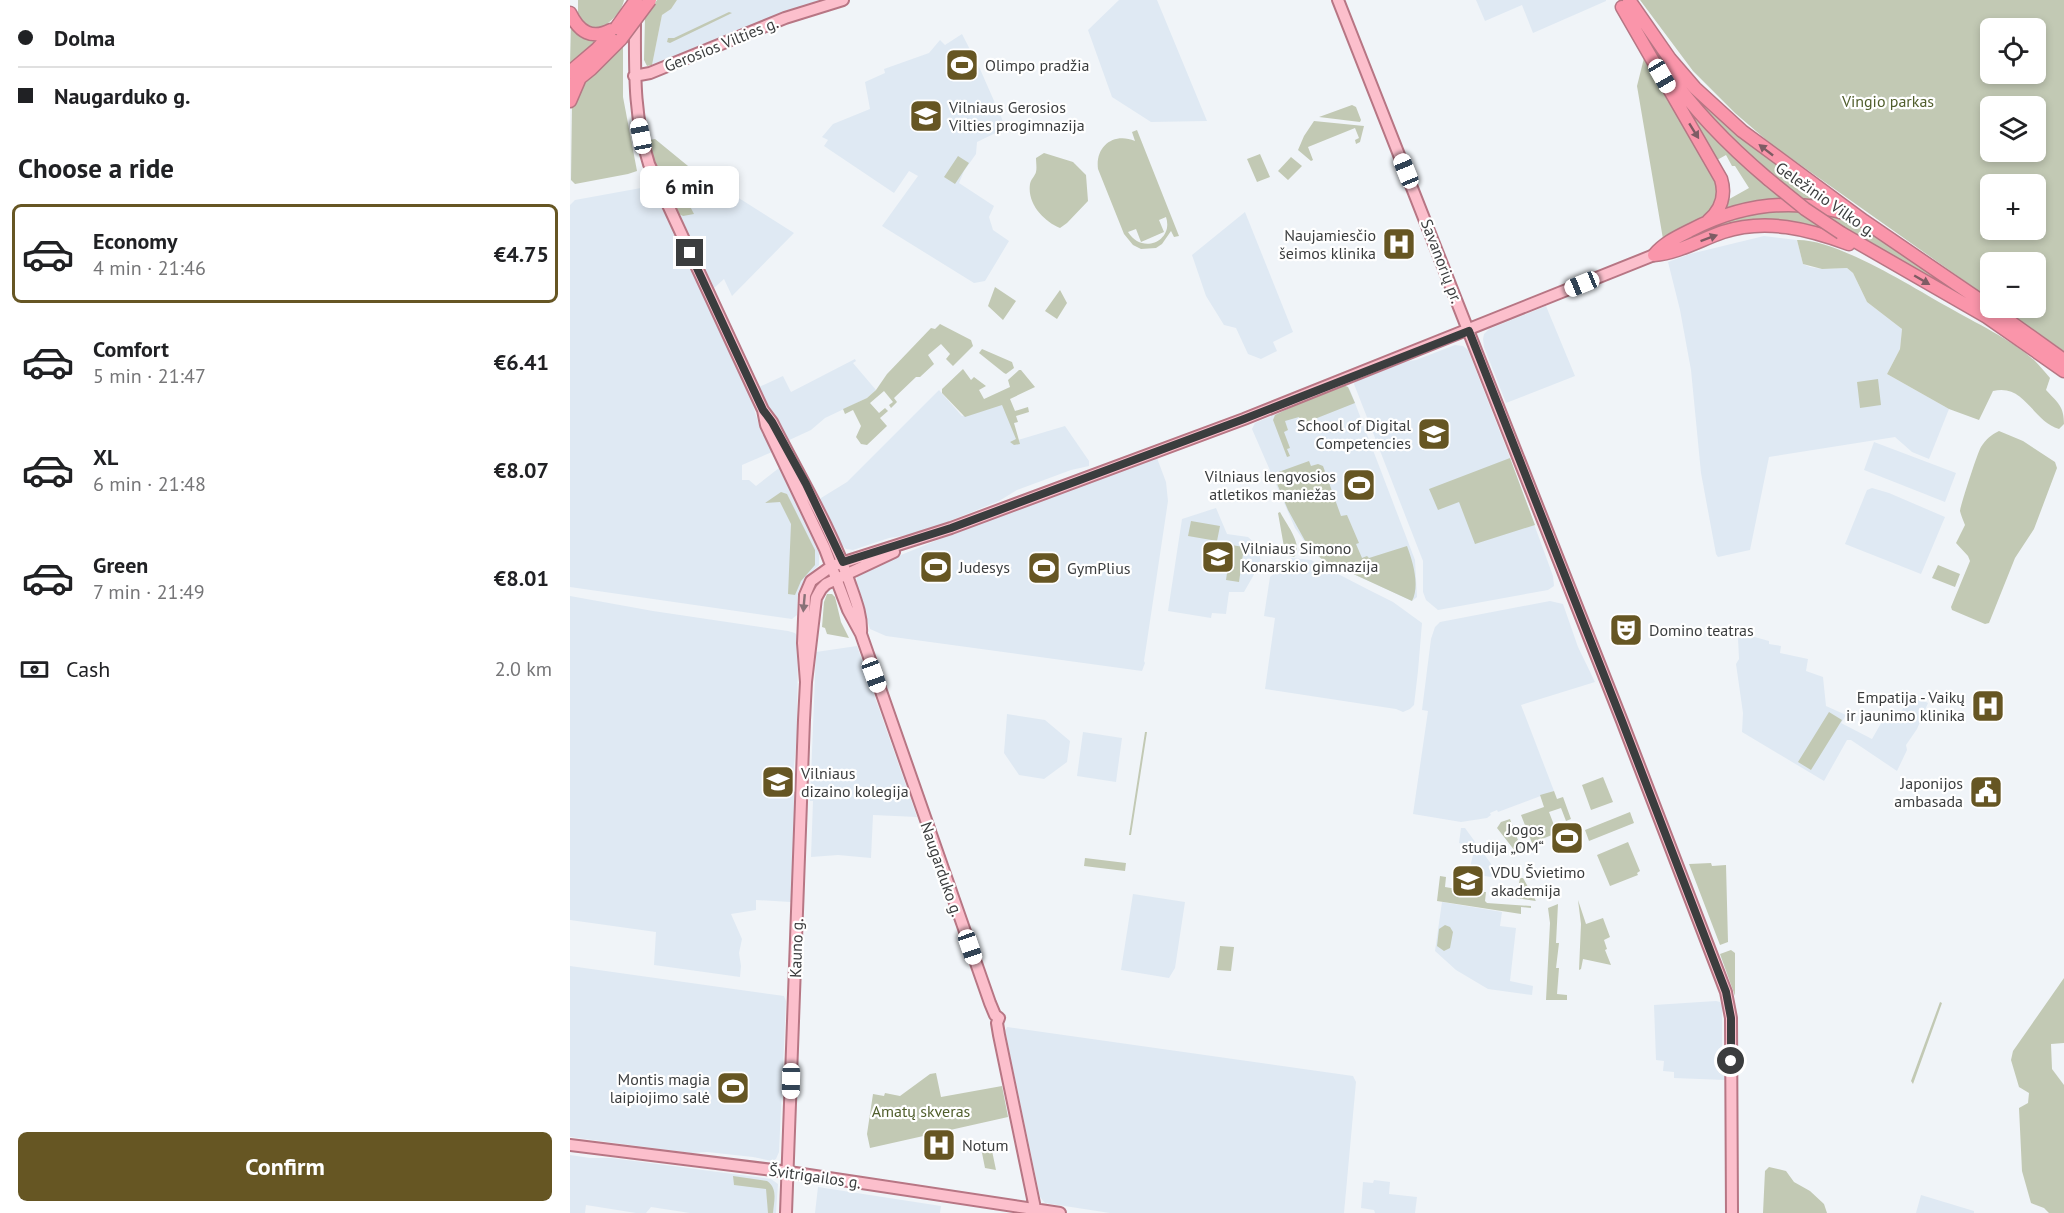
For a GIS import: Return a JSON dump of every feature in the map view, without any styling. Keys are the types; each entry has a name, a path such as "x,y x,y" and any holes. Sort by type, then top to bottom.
{"highway":[{"path":"618,34 636,0"},
{"path":"570,101 573,79 650,0"},
{"path":"1623,2 1721,179 1723,191 1721,203 1708,221"},
{"name":"Geležinio Vilko g.","path":"1623,2 1688,101 1717,134 1768,179 1805,209 1873,252 1987,317 2064,371"},
{"name":"Geležinio Vilko g.","path":"1623,2 1695,88 1767,150 1980,299"},
{"path":"570,13 576,25 589,35 618,34"},
{"path":"1654,255 1663,244 1708,221 1745,208 1787,204 1834,210 1864,220"},
{"path":"1654,255 1667,254 1739,228 1773,225 1817,233 1873,252"},
{"name":"Geležinio Vilko g.","path":"2006,318 2064,360"}],"main road":[{"name":"Naugarduko g.","path":"636,0 634,76 640,129 655,178 763,410 766,425 776,449 837,564 861,621 861,634 990,1003 1035,1211"},
{"name":"Gerosios Vilties g.","path":"634,76 650,73 785,18 843,0"},
{"name":"Savanorių pr.","path":"1338,0 1622,721 1722,983 1730,1010 1731,1029 1732,1213"},
{"path":"837,564 925,537 1237,422 1654,255"},
{"name":"Kauno g.","path":"786,1213 806,682 816,598 823,586 925,537"},
{"name":"Kauno g.","path":"806,682 803,643 805,595 811,580 837,564"},
{"name":"Švitrigailos g.","path":"570,1145 789,1172 1060,1213"}],"shaded area":[{"path":"677,0 835,0 651,69 662,15 671,9"},
{"path":"1119,0 1157,0 1207,121 1151,122 1112,97 1088,30"},
{"path":"1476,0 1606,1 1533,33 1522,5 1485,21"},
{"name":"Vilniaus Gerosios Vilties progimnazija","path":"962,34 1006,128 977,142 976,154 959,183 994,206 989,217 993,230 1009,241 985,281 974,283 882,226 918,176 909,171 894,193 824,146 828,140 822,137 833,124 870,109 865,82 885,73 884,69 929,53 940,40 945,45"},
{"path":"655,139 685,164 794,233 732,296 724,279 714,288 656,163 650,143 650,140"},
{"path":"641,188 653,191 659,201 751,399 759,425 772,452 742,465 742,480 749,480 756,486 779,468 819,552 819,565 807,576 798,592 797,615 792,619 570,587 570,205 575,200"},
{"path":"1245,212 1293,332 1273,342 1277,351 1261,359 1248,354 1236,328 1224,325 1206,296 1192,255"},
{"path":"1764,236 1797,240 1803,264 1810,267 1847,268 1853,273 1867,302 1902,329 1900,349 1887,374 1949,409 1929,459 1912,452 1895,437 1769,457 1750,550 1718,557 1701,473 1691,370 1668,262 1690,254"},
{"path":"1546,306 1575,376 1506,403 1484,347 1484,334 1489,329"},
{"path":"1455,345 1463,346 1468,350 1553,576 1554,586 1548,590 1438,610 1426,600 1423,592 1423,561 1354,384 1355,381 1402,362 1416,360"},
{"path":"855,359 853,363 876,390 867,398 825,418 811,430 785,442 759,387 783,376 791,392"},
{"path":"1343,385 1350,390 1415,560 1417,597 1412,601 1323,560 1309,548 1295,528 1252,429 1255,423"},
{"path":"939,390 962,416 1002,403 1018,440 1065,426 1089,461 1089,466 1071,470 1017,490 999,501 920,533 889,538 853,550 846,549 840,543 820,501 821,498 847,482"},
{"path":"1874,442 1956,473 1945,502 1864,470"},
{"path":"1157,458 1166,482 1168,501 1142,671 886,636 870,629 856,587 857,577 862,571 940,539"},
{"path":"1872,488 1945,517 1921,574 1845,544 1867,490"},
{"name":"Vilniaus Simono Konarskio gimnazija","path":"1216,508 1227,534 1248,537 1259,547 1261,566 1244,592 1229,592 1226,614 1212,613 1211,618 1168,611 1182,519"},
{"path":"1292,558 1311,560 1393,602 1422,623 1414,705 1410,709 1403,712 1396,709 1265,689 1275,618 1264,616 1270,577"},
{"path":"570,596 788,631 795,633 798,637 791,902 756,900 756,910 731,914 742,939 739,953 740,977 654,965 656,932 570,920"},
{"path":"1550,601 1563,604 1578,647 1595,682 1521,705 1554,791 1498,812 1497,810 1490,813 1491,815 1487,818 1461,822 1413,814 1428,711 1422,710 1431,639 1435,627 1440,622"},
{"path":"1751,636 1769,641 1769,644 1781,646 1780,653 1808,659 1806,671 1823,677 1826,706 1846,715 1841,723 1872,739 1888,711 1901,713 1909,694 1928,703 1917,729 1906,745 1907,750 1897,771 1851,740 1847,740 1824,781 1742,732 1743,713 1736,664 1739,659 1738,638"},
{"path":"857,646 917,817 873,815 871,858 838,855 811,857 813,801 810,801 816,652"},
{"path":"1007,714 1045,720 1070,741 1067,762 1044,779 1019,775 1004,753"},
{"path":"1083,732 1122,738 1116,782 1077,776"},
{"path":"1461,828 1465,828 1497,872 1496,875 1491,877 1473,874 1469,871 1473,855 1465,853 1466,845 1459,843"},
{"path":"1133,894 1185,902 1175,968 1169,978 1121,970"},
{"path":"1442,902 1502,912 1500,926 1516,928 1510,981 1533,986 1532,995 1488,989 1456,970 1435,951"},
{"path":"570,966 784,996 786,1001 779,1152 776,1159 772,1161 707,1152 691,1153 570,1137"},
{"path":"1716,1001 1722,1006 1722,1071 1725,1073 1725,1080 1674,1078 1674,1072 1663,1071 1664,1061 1656,1060 1654,1005"},
{"path":"1007,1027 1353,1076 1356,1082 1344,1213 1110,1213 1045,1203 1040,1197 1005,1031"},
{"path":"570,1155 611,1158 771,1179 778,1184 776,1213 690,1213 651,1207 646,1213 636,1213 586,1205 585,1213 570,1213"},
{"path":"1374,1180 1390,1182 1389,1194 1417,1197 1415,1213 1375,1213 1374,1210 1361,1208 1363,1182 1373,1183"},
{"path":"818,1187 941,1206 940,1213 815,1213"},
{"path":"1921,1195 1974,1211 1974,1213 1916,1213"}],"green space":[{"path":"578,0 624,0 621,9 598,30 584,26 578,15"},
{"path":"657,0 677,0 671,9 662,15 652,65 647,66 644,60 645,17"},
{"path":"1622,0 1625,0 1663,55 1840,207 1803,201 1753,162 1673,77"},
{"name":"Vingio parkas","path":"1640,0 2064,0 2064,351 2016,318 2046,318 2046,252 1980,252 1980,292 1771,144 1735,113 1693,71"},
{"path":"729,12 732,13 670,43 667,42 668,38 674,38"},
{"path":"571,23 602,38 570,66"},
{"path":"623,44 623,97 637,171 575,184 571,180 572,103 579,87"},
{"path":"1645,54 1719,186 1715,209 1663,239 1637,86"},
{"path":"1679,96 1783,196 1785,201 1752,202 1720,210 1724,202 1749,188 1726,155 1717,160"},
{"path":"1352,105 1356,107 1360,122 1319,117"},
{"path":"1314,121 1364,126 1360,142 1356,144 1355,140 1359,138 1355,128 1308,147 1313,160 1311,161 1298,150"},
{"path":"1137,130 1179,236 1174,237 1171,231 1162,244 1156,248 1141,249 1133,245 1124,234 1098,169 1098,161 1103,148 1113,140 1120,138 1135,141 1132,132","holes":["1166,217 1165,233 1161,238 1148,244 1141,243 1134,239 1128,232 1136,229 1141,242 1164,232 1159,220"]},
{"path":"655,139 688,166 673,173 694,214 683,216 679,214 653,158 650,140"},
{"path":"1044,153 1073,162 1086,175 1088,201 1060,228 1038,211 1031,198 1030,184 1036,172 1036,158"},
{"path":"1260,154 1270,177 1257,182 1247,159"},
{"path":"958,156 969,163 955,184 944,177"},
{"path":"1291,157 1302,166 1288,180 1278,171"},
{"path":"1796,209 1841,236 1778,221 1666,250 1710,225 1749,211"},
{"path":"1816,211 1850,219 1980,308"},
{"path":"1797,240 1832,247 1853,255 2016,346 2035,361 2050,378 2046,390 2061,409 2064,424 2059,429 2050,425 2021,397 2004,390 1993,391 1979,420 1949,409 1887,374 1900,349 1902,329 1867,302 1853,273 1847,268 1822,269 1803,264"},
{"path":"995,287 1016,301 1003,320 988,306"},
{"path":"1060,290 1067,303 1057,319 1045,311"},
{"path":"940,324 971,340 973,346 953,366 946,359 950,354 941,344 928,355 934,364 894,398 897,402 891,408 889,405 893,402 884,391 870,403 879,413 885,408 888,411 880,418 887,426 867,445 861,444 856,437 861,426 853,410 845,414 843,409 867,398 931,328 935,329"},
{"path":"982,349 1012,362 1014,368 1004,373 979,353"},
{"path":"963,369 971,380 974,377 986,386 979,390 984,399 1010,387 1008,380 1019,370 1035,387 1010,399 1015,411 1028,407 1029,412 1016,416 1018,422 1014,423 1020,444 1014,445 1010,442 1016,439 1002,405 965,417 942,393 942,389"},
{"path":"1878,379 1881,405 1860,408 1857,382"},
{"path":"1343,385 1348,387 1355,403 1302,424 1299,417 1285,421 1288,430 1284,432 1290,448 1287,449 1290,456 1287,457 1273,420 1275,415"},
{"path":"1999,431 2023,441 2055,462 2057,468 2034,529 2015,558 1989,623 1985,624 1952,610 1951,607 1970,561 1956,543 1965,525 1960,511 1961,507 1981,447"},
{"path":"1510,458 1535,525 1475,544 1459,502 1438,510 1429,489"},
{"path":"1309,461 1311,466 1318,464 1323,466 1341,516 1347,515 1359,543 1356,544 1362,558 1367,556 1369,558 1407,546 1416,581 1412,601 1323,560 1309,548 1288,510 1273,474"},
{"path":"781,492 787,494 815,550 815,565 801,581 795,595 788,594 791,524 780,502 765,503"},
{"path":"1280,512 1296,541 1297,552 1294,557 1289,556 1284,547 1278,513"},
{"path":"1191,521 1220,526 1217,541 1188,536"},
{"path":"1231,545 1244,547 1239,582 1226,580"},
{"path":"1938,565 1960,574 1955,587 1932,578"},
{"path":"827,594 835,597 841,622 849,638 827,634 825,628 822,627"},
{"path":"1829,712 1842,720 1811,770 1798,762"},
{"path":"1145,732 1147,732 1131,835 1129,835"},
{"path":"1603,777 1613,802 1591,810 1582,785"},
{"path":"1554,791 1557,799 1563,797 1571,819 1566,821 1561,808 1549,812 1557,833 1532,843 1521,815 1544,807 1540,795"},
{"path":"1630,812 1634,823 1589,841 1585,830"},
{"path":"1510,819 1521,848 1515,851 1497,828 1501,822"},
{"path":"1628,842 1640,871 1638,875 1610,886 1597,855"},
{"path":"1085,858 1126,863 1125,871 1084,866"},
{"path":"1711,863 1712,866 1726,865 1728,942 1720,945 1689,864"},
{"path":"1440,876 1446,877 1445,887 1468,891 1469,885 1484,888 1487,903 1531,906 1531,908 1521,907 1521,914 1437,901"},
{"path":"1520,878 1523,878 1536,901 1516,898"},
{"path":"1578,900 1586,924 1603,918 1610,937 1604,940 1611,965 1583,959 1579,970 1581,924"},
{"path":"1558,904 1557,994 1567,995 1567,1000 1546,1000 1550,923 1548,908"},
{"path":"1445,925 1453,932 1450,948 1444,951 1437,946 1439,929"},
{"path":"1220,946 1234,947 1231,971 1217,970"},
{"path":"1731,950 1735,953 1735,996 1720,954"},
{"path":"2064,978 2064,1043 2051,1044 2052,1069 2064,1085 2064,1213 2049,1213 2044,1208 2031,1203 2022,1171 2019,1108 2028,1103 2029,1093 2019,1087 2011,1060 2013,1051"},
{"path":"1940,1002 1942,1003 1913,1084 1911,1081"},
{"name":"Amatų skveras","path":"936,1073 941,1097 1002,1086 1008,1117 870,1148 867,1134 873,1094 884,1096 885,1093 900,1096 930,1074"},
{"path":"991,1146 996,1170 985,1168 981,1148"},
{"path":"1769,1167 1786,1171 1794,1182 1810,1191 1824,1204 1827,1213 1763,1213 1765,1171"},
{"path":"733,1176 767,1181 773,1187 773,1213 768,1213 766,1189 734,1185"}],"place":[{"name":"Olimpo pradžia","path":"962,65"},
{"name":"Vilniaus Gerosios Vilties progimnazija","path":"926,116"},
{"name":"Naujamiesčio šeimos klinika","path":"1399,244"},
{"name":"School of Digital Competencies","path":"1434,434"},
{"name":"Vilniaus lengvosios atletikos maniežas","path":"1359,485"},
{"name":"Vilniaus Simono Konarskio gimnazija","path":"1218,557"},
{"name":"Judesys","path":"936,567"},
{"name":"GymPlius","path":"1044,568"},
{"name":"Domino teatras","path":"1626,630"},
{"name":"Empatija - Vaikų ir jaunimo klinika","path":"1988,706"},
{"name":"Vilniaus dizaino kolegija","path":"778,782"},
{"name":"Japonijos ambasada","path":"1986,792"},
{"name":"Jogos studija „OM“","path":"1567,838"},
{"name":"VDU Švietimo akademija","path":"1468,881"},
{"name":"Montis magia laipiojimo salė","path":"733,1088"},
{"name":"Notum","path":"939,1145"}],"route":[{"path":"690,253 763,410 806,484 843,562 951,528 1244,419 1469,331 1726,992 1731,1018 1731,1061"}]}
